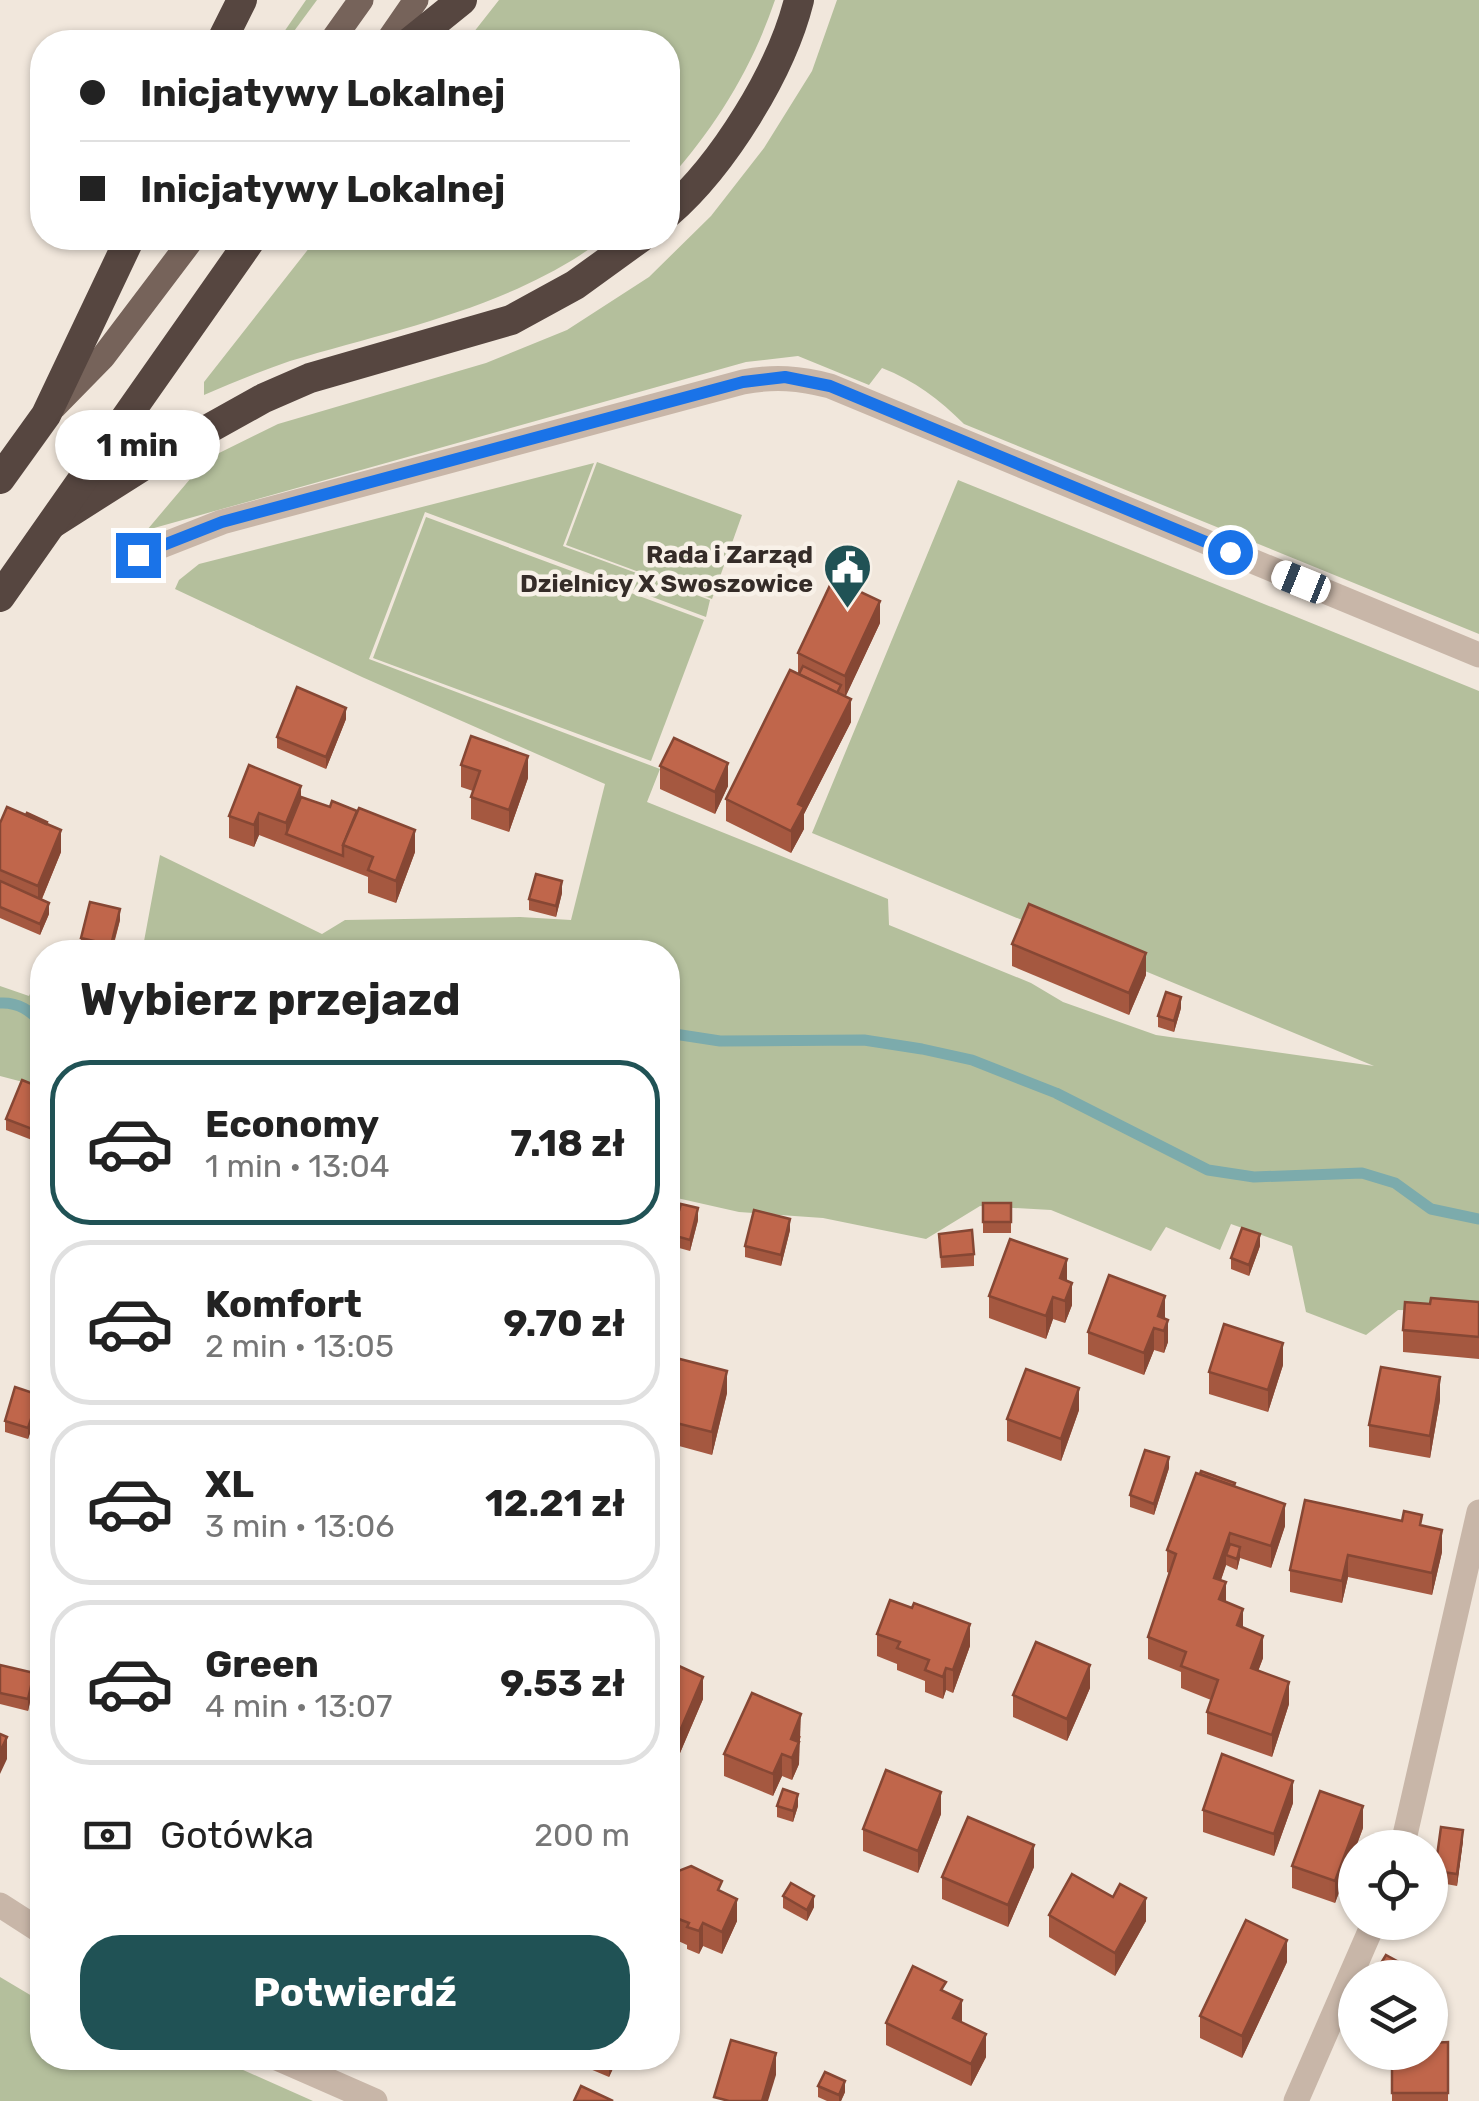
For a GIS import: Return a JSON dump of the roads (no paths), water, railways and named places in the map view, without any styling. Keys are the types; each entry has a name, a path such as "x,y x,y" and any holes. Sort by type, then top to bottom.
{"highway":[{"path":"228,30 242,0"},
{"path":"425,30 462,0"},
{"path":"680,203 742,125 779,54 800,0"},
{"path":"0,480 46,415 124,250"},
{"path":"0,597 244,250"},
{"path":"53,523 148,462 264,398 310,378 511,320 575,285 623,250"}],"main road":[{"path":"340,30 361,0"},
{"path":"395,30 416,0"},
{"path":"46,415 103,357 184,250"}],"street":[{"path":"138,555 240,517 743,382 785,377 830,386 1479,655"},
{"path":"1406,1830 1479,1512"},
{"path":"0,1906 30,1925"},
{"path":"1296,2101 1366,1940"},
{"path":"305,2070 374,2101"}],"waterway":[{"path":"0,1003 13,1004 30,1013"},
{"path":"680,1035 720,1041 864,1040 972,1060 1056,1093 1208,1170 1254,1177 1362,1173 1395,1183 1431,1209 1479,1219"}],"place":[{"name":"Rada i Zarząd Dzielnicy X Swoszowice","path":"848,610"}]}
